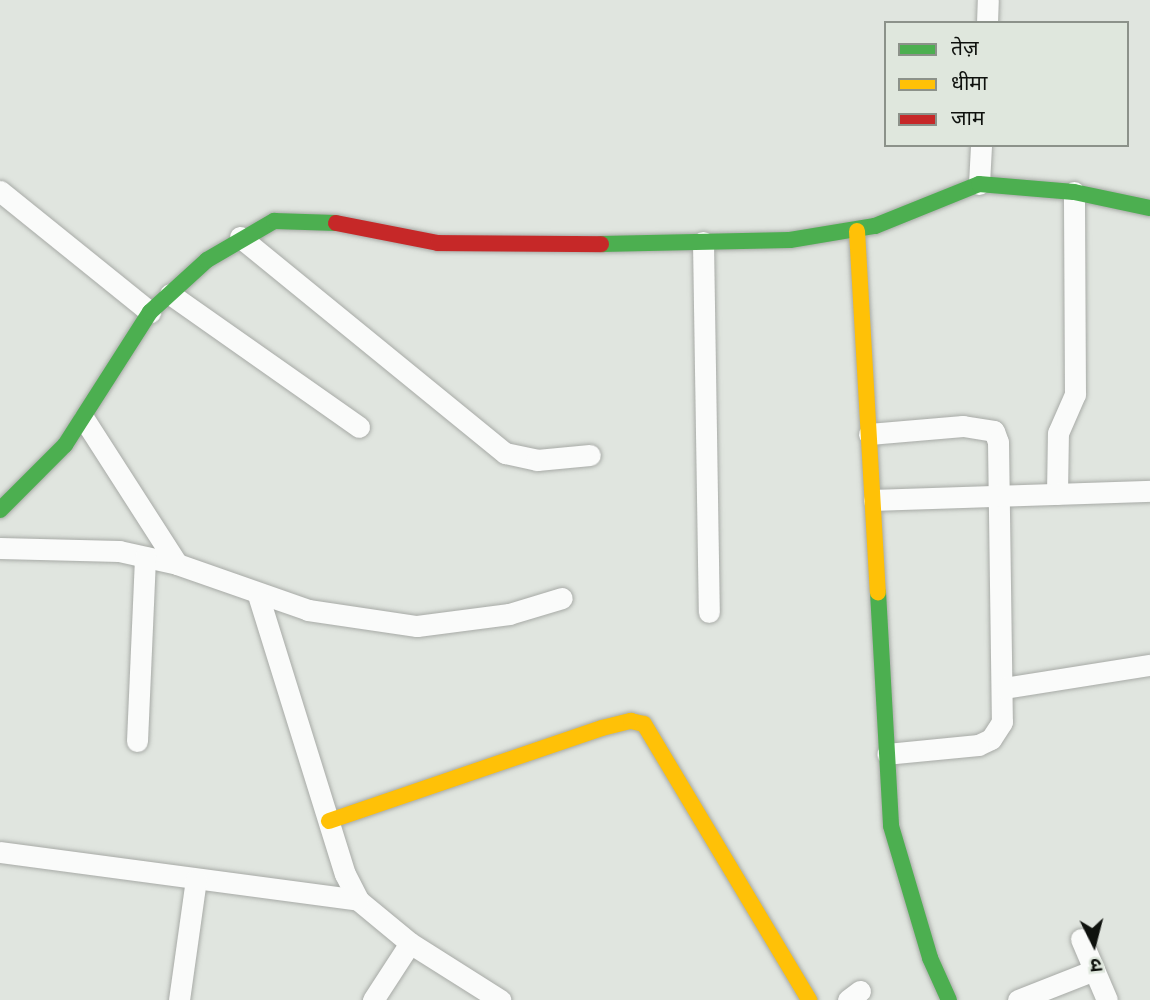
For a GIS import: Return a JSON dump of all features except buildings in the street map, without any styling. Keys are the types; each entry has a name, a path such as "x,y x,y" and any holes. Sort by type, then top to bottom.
{"street":[{"path":"987,21 988,0"},
{"path":"979,184 981,147"},
{"path":"0,510 84,419 150,312 240,237 274,221 302,220 438,243 703,242 790,240 857,230 979,184 1074,192 1150,208"},
{"path":"0,191 150,312"},
{"path":"1057,494 1058,433 1075,394 1074,192"},
{"path":"857,230 891,826 930,958 949,1000"},
{"path":"240,237 505,453 537,460 590,455"},
{"path":"703,242 709,612"},
{"path":"170,294 359,428"},
{"path":"84,419 177,564"},
{"path":"869,434 963,426 994,431 1000,497 1004,688 1002,722 991,739 887,754"},
{"path":"874,500 1150,491"},
{"path":"0,548 145,557 177,564 258,595 321,613 416,626 473,620 562,598"},
{"path":"137,741 145,557"},
{"path":"258,595 329,821 358,900 410,943 500,1000"},
{"path":"1004,688 1150,665"},
{"path":"329,821 602,728 631,721 644,724 809,1000"},
{"path":"0,852 358,900"},
{"path":"179,1000 196,879"},
{"path":"1081,939 1107,1000"},
{"path":"373,1000 410,943"},
{"path":"1018,1000 1094,970"}],"traffic: fast":[{"path":"601,244 790,240 875,226 979,184 1074,192 1150,208"},
{"path":"0,510 65,445 150,312 207,260 274,221 336,223"},
{"path":"878,592 891,826 930,958 949,1000"}],"traffic: slow":[{"path":"857,231 878,592"},
{"path":"329,821 602,728 631,721 644,724 809,1000"}],"traffic: jam":[{"path":"336,223 438,243 601,244"}]}
